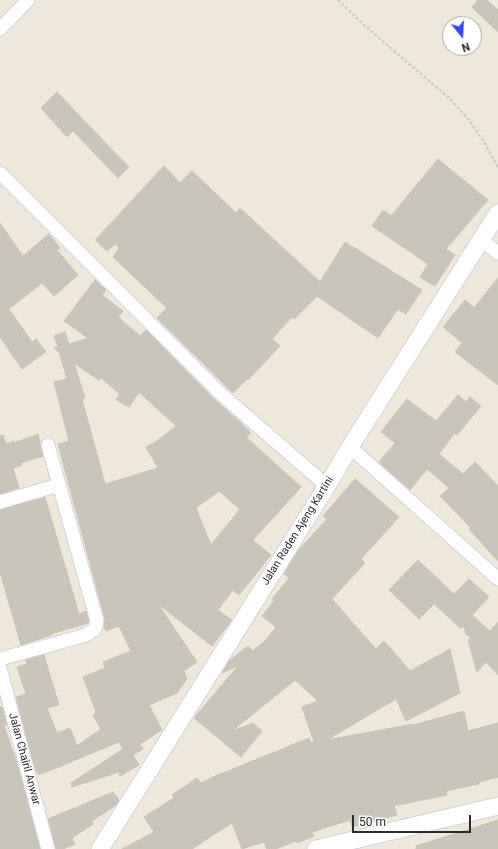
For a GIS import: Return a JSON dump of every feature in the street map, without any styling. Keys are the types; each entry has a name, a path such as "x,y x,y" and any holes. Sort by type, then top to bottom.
{"street":[{"path":"0,30 28,0"},
{"path":"0,173 221,394 327,486"},
{"name":"Jalan Raden Ajeng Kartini","path":"100,849 350,447 498,213"},
{"path":"481,240 498,254"},
{"path":"0,659 86,635 95,630 97,621 48,445"},
{"path":"350,447 498,579"},
{"path":"0,502 59,485"},
{"name":"Jalan Chairil Anwar","path":"0,668 48,849"},
{"path":"327,848 498,806"}],"path":[{"path":"338,0 364,25 450,99 469,120 484,142 498,167"}],"building":[{"path":"478,0 487,0 498,10 498,32 482,16 472,7"},
{"path":"57,92 129,167 118,178 73,131 67,137 41,108"},
{"path":"438,159 488,200 446,249 455,255 435,286 420,277 428,264 372,226 383,210 391,216"},
{"path":"164,166 180,183 192,171 236,213 240,208 320,282 345,242 422,290 406,314 398,309 378,338 317,296 294,319 292,317 272,339 280,346 248,380 247,379 233,393 157,318 167,308 113,257 119,248 115,244 107,251 95,240"},
{"path":"0,223 23,256 49,234 60,248 57,250 78,275 54,296 42,283 9,309 32,342 36,339 46,352 22,369 0,337"},
{"path":"498,278 498,385 455,352 462,343 443,327 465,300 474,308"},
{"path":"95,280 106,290 102,295 123,311 118,317 140,336 146,330 215,400 251,433 246,437 301,487 253,540 271,555 239,595 233,590 218,610 232,620 212,646 158,604 197,662 184,671 187,679 177,693 149,705 162,730 140,744 143,749 133,755 139,765 120,776 119,772 72,787 71,783 123,749 119,742 39,775 35,769 16,697 26,694 17,667 27,664 26,660 44,655 59,705 47,708 57,733 70,728 77,746 101,729 93,715 96,712 83,677 105,668 103,662 131,651 119,626 106,631 104,627 105,619 58,444 69,441 54,382 67,379 59,352 54,348 58,347 54,336 65,332 69,344 88,338 64,321","holes":["74,363 99,380 101,378 120,394 116,400 129,407 139,392 176,426 157,441 146,447 158,468 105,484 82,399 85,398","219,491 240,509 211,545 196,508"]},
{"path":"458,395 466,402 470,397 481,406 457,435 455,433 439,454 463,474 475,462 498,486 498,561 469,529 471,528 440,496 449,488 427,469 410,490 379,462 395,443 381,432 407,399 436,421"},
{"path":"38,434 43,456 21,463 22,465 13,468 19,488 0,494 0,436 3,435 6,444 14,441 14,443"},
{"path":"355,479 399,517 361,559 365,563 332,599 376,649 384,641 410,671 450,649 460,693 406,721 396,699 327,740 413,725 464,711 468,731 498,723 498,777 479,782 479,784 446,791 447,795 394,806 397,815 352,827 350,820 312,832 314,836 276,849 267,849 264,842 242,849 232,823 192,849 122,849 154,832 144,817 174,798 172,795 197,778 201,783 309,738 311,743 314,742 302,707 318,701 295,680 232,731 253,723 262,731 241,757 194,718 238,666 222,673 229,661 248,646 253,651 265,641 276,627 262,616 274,601 272,599 289,578 284,574 297,552 327,519 323,516"},
{"path":"45,497 79,614 86,611 89,621 88,623 21,645 0,572 0,510"},
{"path":"418,560 454,594 469,579 489,597 472,615 490,631 498,622 498,675 486,662 477,672 468,640 471,638 466,634 464,627 460,628 434,604 419,619 389,590"},
{"path":"0,707 2,707 7,726 6,724 4,725 20,773 40,849 0,849"},
{"path":"113,792 119,800 116,805 92,821 93,824 72,838 75,844 63,849 56,849 48,819"},
{"path":"498,820 498,849 416,849 416,846"}]}
